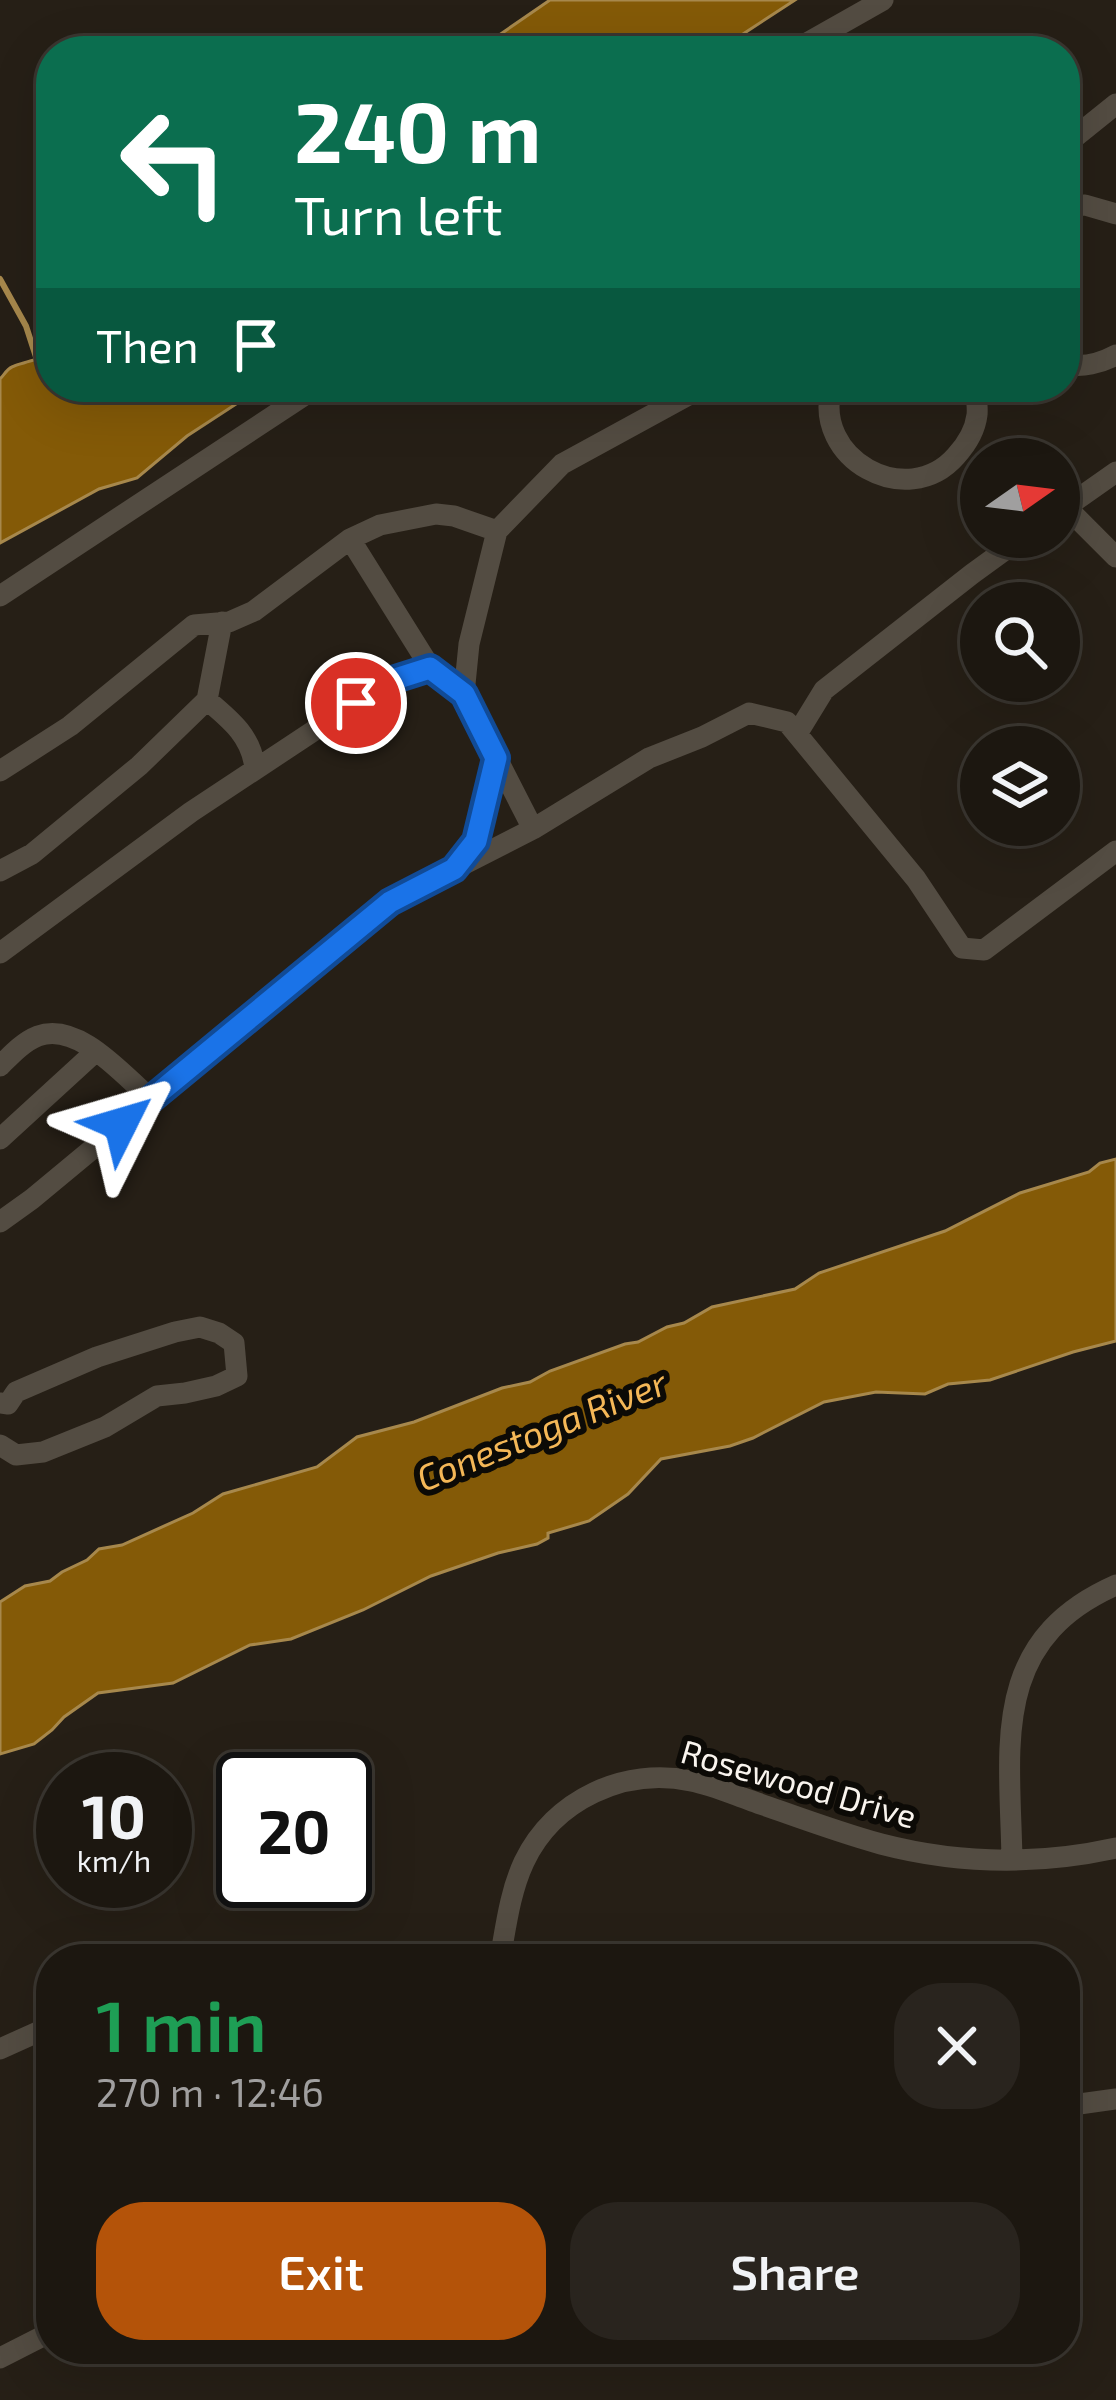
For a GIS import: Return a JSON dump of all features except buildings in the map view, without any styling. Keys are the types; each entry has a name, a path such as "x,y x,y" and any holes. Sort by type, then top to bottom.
{"street":[{"path":"819,36 883,0"},
{"path":"1080,133 1116,104"},
{"path":"1080,206 1116,214"},
{"path":"1080,365 1116,355"},
{"path":"0,596 294,402"},
{"path":"464,694 469,644 497,531 562,464 676,402"},
{"path":"829,402 830,424 843,451 865,470 892,480 922,478 948,466 967,444 977,416 976,402"},
{"path":"1080,497 1116,472"},
{"path":"0,771 70,726 194,625 254,611 350,539 380,525 436,514 497,531"},
{"path":"1080,525 1116,557"},
{"path":"350,539 430,668 464,694 533,830"},
{"path":"797,734 824,690 994,558"},
{"path":"0,872 32,854 139,766 207,700 222,622"},
{"path":"0,953 191,812 389,681 430,668"},
{"path":"207,700 250,744 255,770"},
{"path":"0,1222 390,902 533,830 650,758 749,712 787,722 916,880 962,948 985,950 1116,851"},
{"path":"454,869 476,841 496,758"},
{"path":"0,1066 23,1044 42,1034 60,1033 80,1039 151,1099"},
{"path":"0,1139 95,1052"},
{"path":"0,1403 8,1404 16,1392 97,1357 175,1332 200,1327 234,1343 237,1376 216,1386 158,1396 105,1427 43,1452 16,1455 0,1445"},
{"path":"1012,1860 1010,1737 1018,1684 1030,1658 1058,1623 1116,1585"},
{"name":"Rosewood Drive","path":"503,1944 512,1897 530,1853 558,1817 593,1792 653,1776 689,1780 927,1854 1012,1860 1116,1848"},
{"path":"0,2049 36,2033"},
{"path":"1080,2104 1116,2099"},
{"path":"0,2358 36,2340"}],"water":[{"path":"550,0 795,0 740,36 498,36"},
{"path":"36,360 36,402 239,402 187,436 137,478 99,489 0,543 0,379 12,367"},
{"name":"Conestoga River","path":"1116,1159 1116,1341 990,1380 948,1384 925,1394 876,1392 824,1402 753,1438 661,1459 628,1494 589,1521 548,1533 537,1544 431,1576 291,1639 250,1645 173,1683 98,1693 34,1744 0,1754 0,1602 25,1586 50,1581 99,1549 122,1545 223,1494 317,1467 357,1437 530,1382 638,1342 712,1307 795,1289 819,1273 945,1231 1020,1193"}],"waterway":[{"path":"0,279 26,326 36,357"}],"route":[{"path":"121,1124 390,902 454,869 476,841 496,758 464,694 430,668 389,681 356,703"}]}
